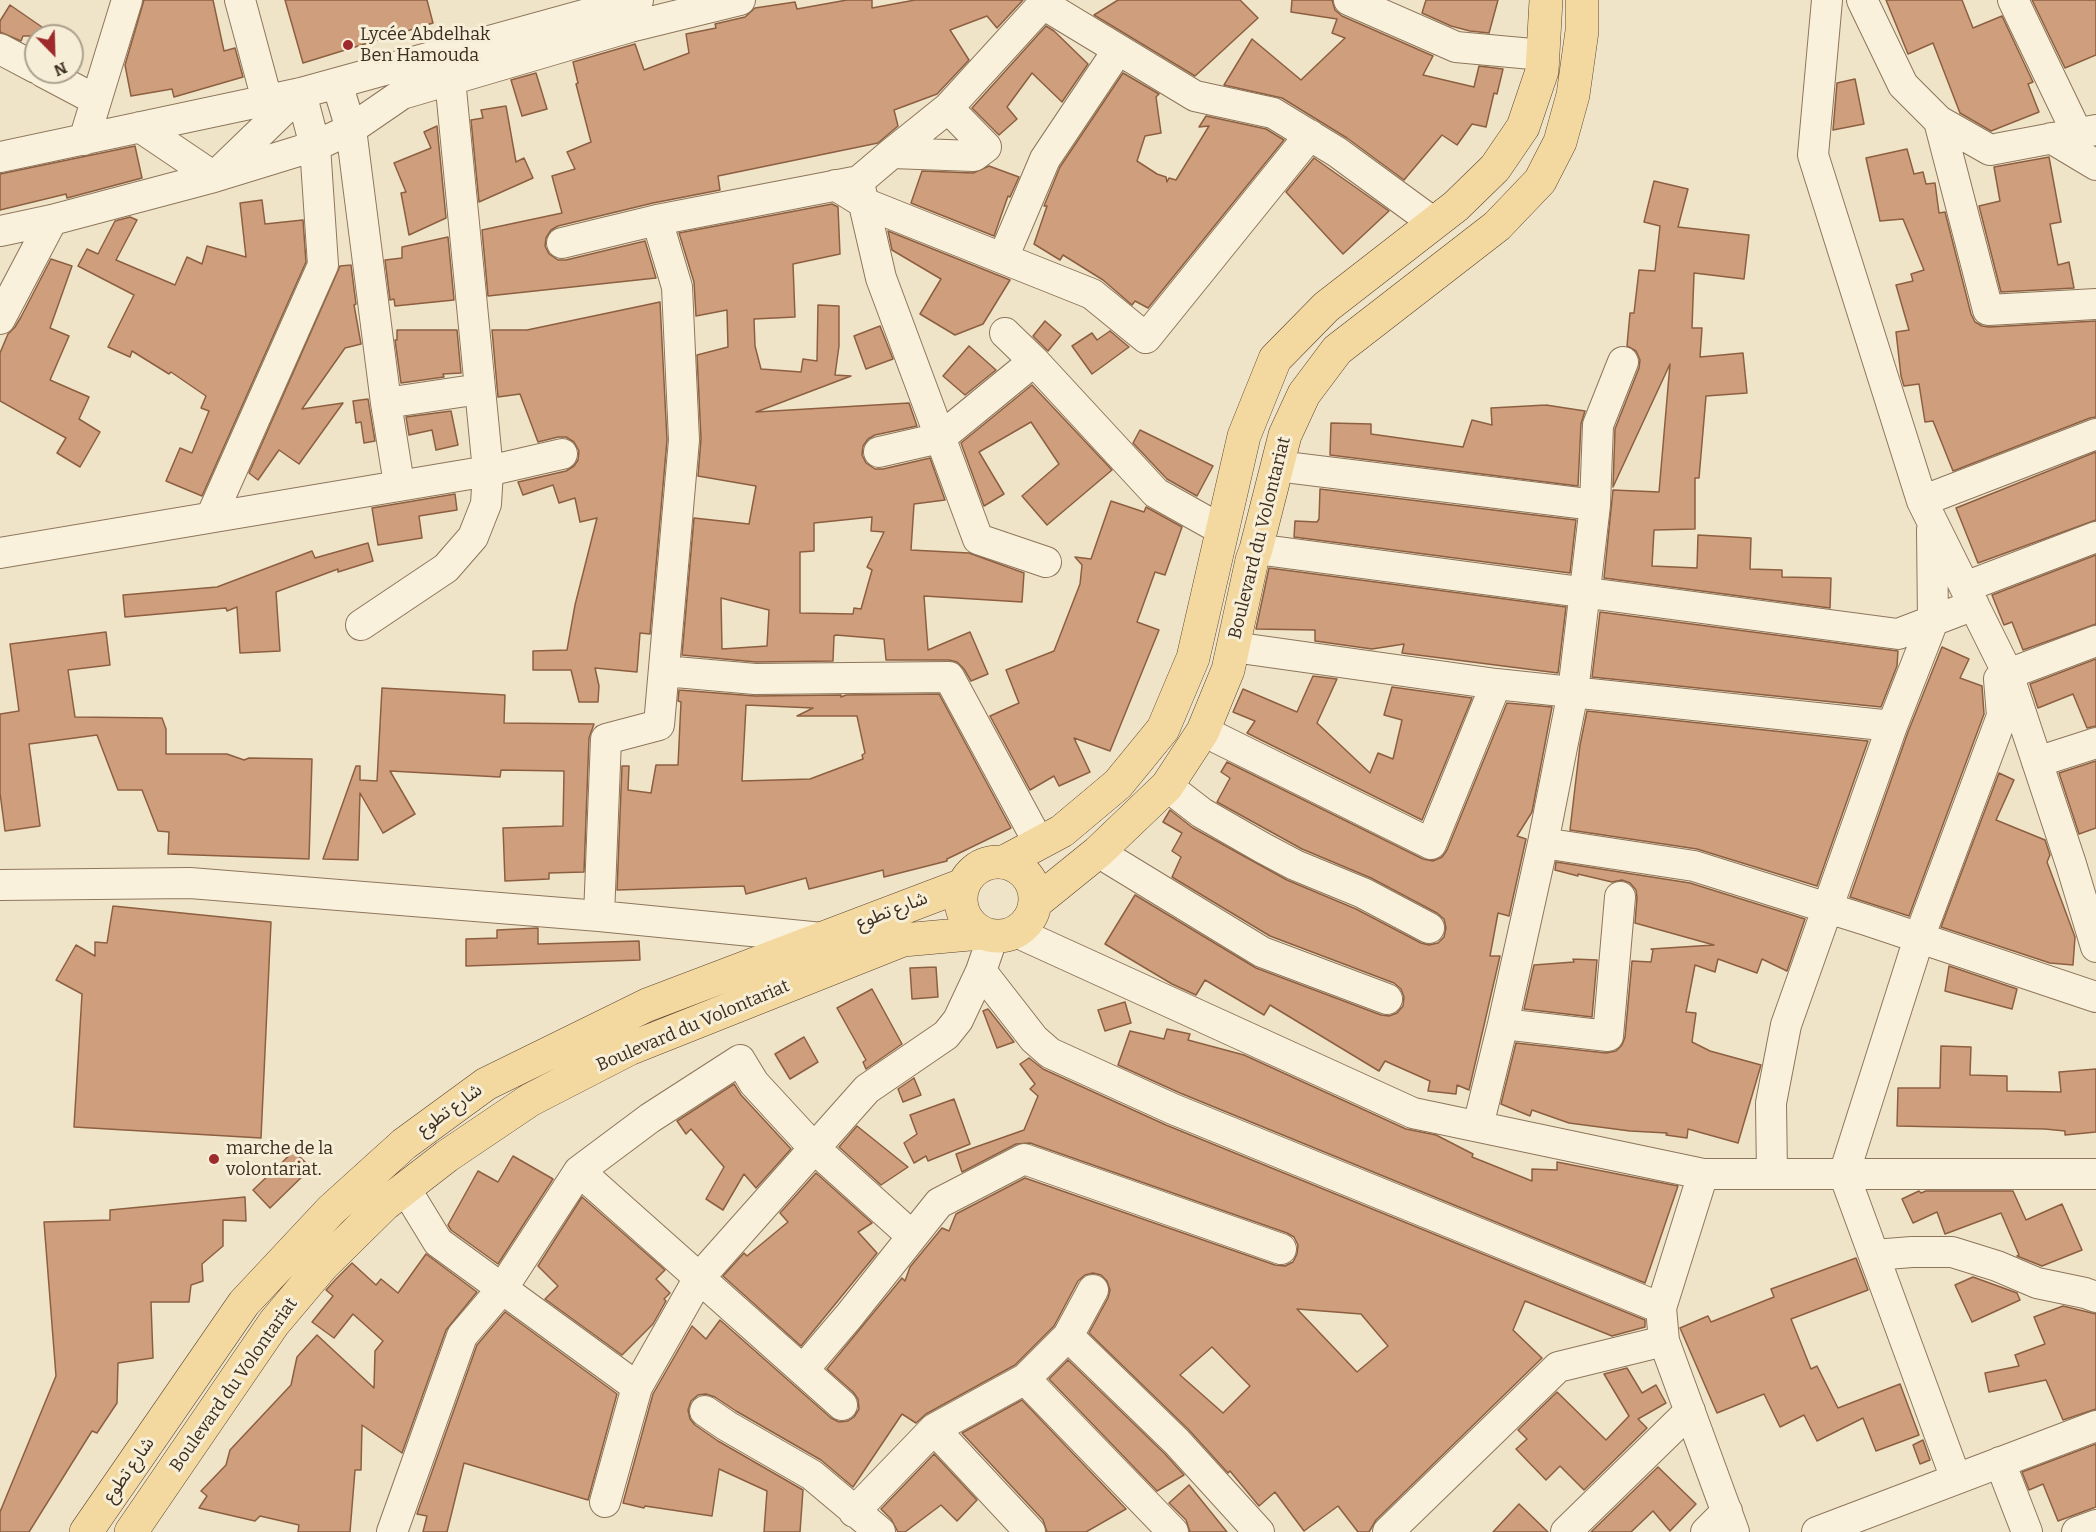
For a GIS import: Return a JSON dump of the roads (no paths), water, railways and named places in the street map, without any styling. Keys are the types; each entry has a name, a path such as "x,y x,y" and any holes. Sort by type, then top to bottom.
{"main road":[{"name":"Boulevard du Volontariat","path":"1004,862 1062,831 1118,784 1163,729 1193,658 1244,436 1275,360 1326,307 1456,206 1495,168 1523,127 1542,71 1546,0"},
{"name":"Boulevard du Volontariat","path":"1035,903 1098,852 1167,786 1203,731 1228,670 1252,560 1257,549 1285,435 1304,394 1337,350 1497,226 1540,181 1560,142 1573,95 1582,31 1582,0"},
{"path":"991,862 1004,862 1015,865 1031,881 1035,892 1035,903 1032,914 1025,924 997,934 972,926 961,907 960,896 963,885 979,866 991,862"},
{"name":"شارع تطوع","path":"86,1532 244,1304 331,1210 404,1144 486,1084 647,1005 963,885"},
{"name":"Boulevard du Volontariat","path":"131,1532 274,1323 322,1266 385,1204 447,1156 530,1100 629,1049 903,940 997,934"}],"street":[{"path":"84,140 127,0"},
{"path":"240,0 267,100"},
{"path":"0,231 52,220 214,177 315,146 351,129 447,66 638,0"},
{"path":"0,157 301,93 337,83 447,66 630,27 740,0"},
{"path":"1349,0 1456,47 1543,55"},
{"path":"1827,0 1813,155 1927,511 2002,663 2037,762 2083,859 2096,947"},
{"path":"1862,0 1903,85 1939,121 1990,150 2075,134"},
{"path":"2013,0 2075,134 2096,165"},
{"path":"852,190 892,153 948,108 1047,2 1118,50 1195,96 1274,113 1337,152 1434,223"},
{"path":"0,50 24,62"},
{"path":"1003,258 1045,159 1118,50"},
{"path":"362,625 446,568 473,537 486,504 488,471 447,66"},
{"path":"337,83 351,129 386,403 399,484"},
{"path":"66,84 96,100"},
{"path":"211,517 323,265 315,146 301,93"},
{"path":"214,177 301,93"},
{"path":"892,153 974,156 986,147 948,108"},
{"path":"1939,121 1988,310 2096,304"},
{"path":"140,127 214,177"},
{"path":"562,243 657,220 852,190 1003,258 1092,294 1146,338 1310,135"},
{"path":"852,190 881,278 978,539 1046,562"},
{"path":"0,319 52,220"},
{"path":"599,916 606,739 659,725 684,440 677,287 657,220"},
{"path":"1005,333 1034,361 1156,493 1222,530"},
{"path":"879,452 940,438 1034,361"},
{"path":"1478,1126 1543,843 1573,692 1595,505 1598,425 1623,362"},
{"path":"386,403 480,389"},
{"path":"1927,511 2096,434"},
{"path":"0,554 399,484 488,471 562,454"},
{"path":"1277,466 1595,505"},
{"path":"1772,1174 1771,1103 1786,1025 1892,726 1933,621 1927,511"},
{"path":"1257,549 1898,634 1933,621 1969,596 2096,537"},
{"path":"2002,663 2096,641"},
{"path":"1233,648 1496,684 1892,726"},
{"path":"1956,1479 1844,1174 1919,938 2002,716 2002,663"},
{"path":"664,671 755,679 949,677 1039,843"},
{"path":"1203,731 1431,844 1496,684"},
{"path":"2037,762 2096,743"},
{"path":"1167,786 1202,813 1263,848 1295,865 1363,893 1430,928"},
{"path":"1543,843 1694,866 2096,997"},
{"path":"1098,852 1262,952 1387,999"},
{"path":"0,885 190,883 599,916 822,938"},
{"path":"1503,1024 1608,1036 1620,897"},
{"path":"605,1502 637,1387 699,1278 867,1089 946,1035 958,1020 997,934 1413,1113 1703,1174 2096,1174"},
{"path":"981,971 1034,1039 1050,1053 1173,1108 1661,1308"},
{"path":"392,1532 462,1336 502,1289 579,1171 650,1118 740,1060 754,1083 814,1148 912,1236"},
{"path":"802,1370 849,1316 939,1203 1024,1160 1281,1249"},
{"path":"579,1171 842,1405"},
{"path":"1703,1174 1661,1308 1664,1341 1690,1411 1722,1525"},
{"path":"405,1188 438,1242 637,1387"},
{"path":"1874,1255 1952,1252 1997,1266 2037,1283 2096,1297"},
{"path":"854,1512 934,1430 1025,1379 1068,1336 1093,1290"},
{"path":"1068,1336 1177,1442 1259,1532"},
{"path":"1388,1532 1558,1367 1664,1341"},
{"path":"1025,1379 1173,1532"},
{"path":"705,1411 812,1475 880,1532"},
{"path":"1566,1532 1690,1411"},
{"path":"1817,1532 2096,1426"},
{"path":"934,1430 1030,1532"},
{"path":"2000,1462 2027,1532"},
{"path":"2077,1532 2096,1525"}],"place":[{"name":"Lycée Abdelhak Ben Hamouda","path":"348,45"},
{"name":"marche de la volontariat.","path":"214,1159"}]}
